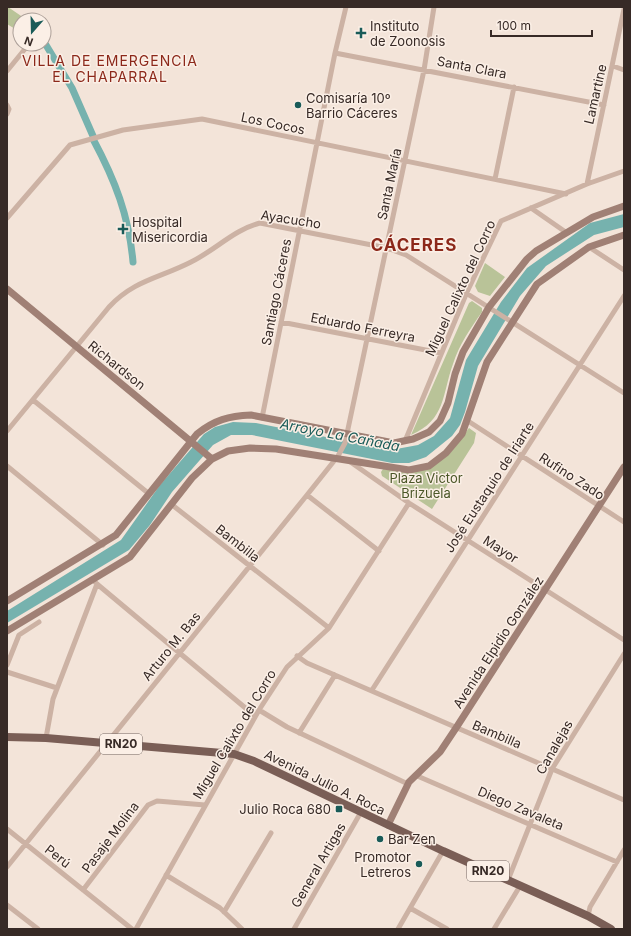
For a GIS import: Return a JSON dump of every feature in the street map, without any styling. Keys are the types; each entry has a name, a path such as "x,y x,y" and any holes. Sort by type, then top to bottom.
{"main road":[{"path":"7,601 103,544 121,530 148,493 207,426 219,420 239,416 262,418 382,441 405,442 429,432 445,413 464,352 491,308 517,270 530,255 600,214 624,206"},
{"path":"7,631 95,582 134,554 171,504 210,456 228,451 250,448 276,449 337,457 348,461 409,470 429,466 450,449 462,434 468,421 483,370 510,320 542,279 589,247 624,235"},
{"name":"Richardson","path":"7,289 192,443 210,456"},
{"name":"Avenida Elpidio González","path":"388,825 408,784 415,775 440,752 624,467"},
{"name":"Avenida Julio A. Roca","path":"7,736 234,754 254,761 443,851 588,916 611,929"}],"street":[{"name":"Santiago Cáceres","path":"262,418 335,53 346,7"},
{"name":"Santa María","path":"348,435 424,70 434,7"},
{"name":"Lamartine","path":"588,184 624,9"},
{"path":"7,71 22,52"},
{"name":"Santa Clara","path":"335,53 604,104"},
{"path":"613,66 624,70"},
{"path":"495,179 514,86"},
{"name":"Los Cocos","path":"7,218 64,150 70,145 123,130 202,119 317,144 566,194"},
{"name":"Miguel Calixto del Corro","path":"405,442 467,292 501,221 588,184 624,171"},
{"path":"531,208 567,233"},
{"name":"Ayacucho","path":"7,430 114,302 141,283 191,262 254,224 260,223 387,248 421,263 624,393"},
{"path":"589,247 624,270"},
{"name":"José Eustaquio de Iriarte","path":"372,690 624,296"},
{"name":"Eduardo Ferreyra","path":"281,322 441,353"},
{"path":"33,400 148,493"},
{"name":"Rufino Zado","path":"468,421 624,522"},
{"name":"Arturo M. Bas","path":"7,867 337,457 348,435"},
{"name":"Mayor","path":"348,461 545,591 624,640"},
{"path":"7,466 103,544"},
{"path":"307,495 379,551"},
{"name":"Miguel Calixto del Corro","path":"136,929 255,716 287,667 328,628 379,551 409,502"},
{"name":"Bambilla","path":"171,504 328,628"},
{"path":"46,738 51,708 57,688 95,582 255,716"},
{"path":"7,665 19,635 39,622"},
{"name":"Canalejas","path":"508,880 552,769 624,654"},
{"name":"Bambilla","path":"297,656 335,675 624,800"},
{"path":"7,672 57,688"},
{"path":"299,733 335,675"},
{"path":"259,710 299,733 408,784"},
{"name":"Diego Zavaleta","path":"415,775 617,862"},
{"name":"Pasaje Molina","path":"83,890 148,806 157,801 204,805"},
{"name":"General Artigas","path":"294,929 361,812"},
{"name":"Perú","path":"7,829 132,929"},
{"path":"224,912 271,833"},
{"path":"588,916 590,907 624,850"},
{"path":"398,929 443,851"},
{"path":"166,875 224,912 242,929"},
{"path":"494,929 520,886"},
{"path":"7,904 38,929"},
{"path":"410,908 448,929"}],"green space":[{"path":"8,7 15,12 12,12 12,27 7,24"},
{"path":"485,263 505,277 490,296 478,292 475,286"},
{"path":"472,301 482,308 482,312 458,350 437,414 431,422 411,435 469,303"},
{"name":"Plaza Victor Brizuela","path":"469,428 476,433 474,443 432,509 382,476 381,472 383,469 410,473 450,453"}],"water":[{"path":"624,214 624,227 594,235 546,266 520,296 478,366 460,425 452,436 426,457 409,463 392,463 252,435 231,435 213,445 172,492 150,525 129,550 7,623 7,611 121,540 160,485 204,434 215,427 233,422 256,423 391,450 418,445 434,436 450,418 466,360 501,302 527,268 590,223"}],"waterway":[{"path":"50,52 72,88 93,136"},
{"path":"93,139 108,169 120,199 128,229 133,262"}],"place":[{"name":"Instituto de Zoonosis","path":"361,33"},
{"name":"Comisaría 10º Barrio Cáceres","path":"298,105"},
{"name":"Hospital Misericordia","path":"123,229"},
{"name":"Julio Roca 680","path":"339,809"},
{"name":"Bar Zen","path":"380,839"},
{"name":"Promotor Letreros","path":"419,864"}],"district":[{"name":"VILLA DE EMERGENCIA EL CHAPARRAL","path":"110,70"},
{"name":"CÁCERES","path":"414,245"}],"water label":[{"name":"Arroyo La Cañada","path":"340,435"}]}
